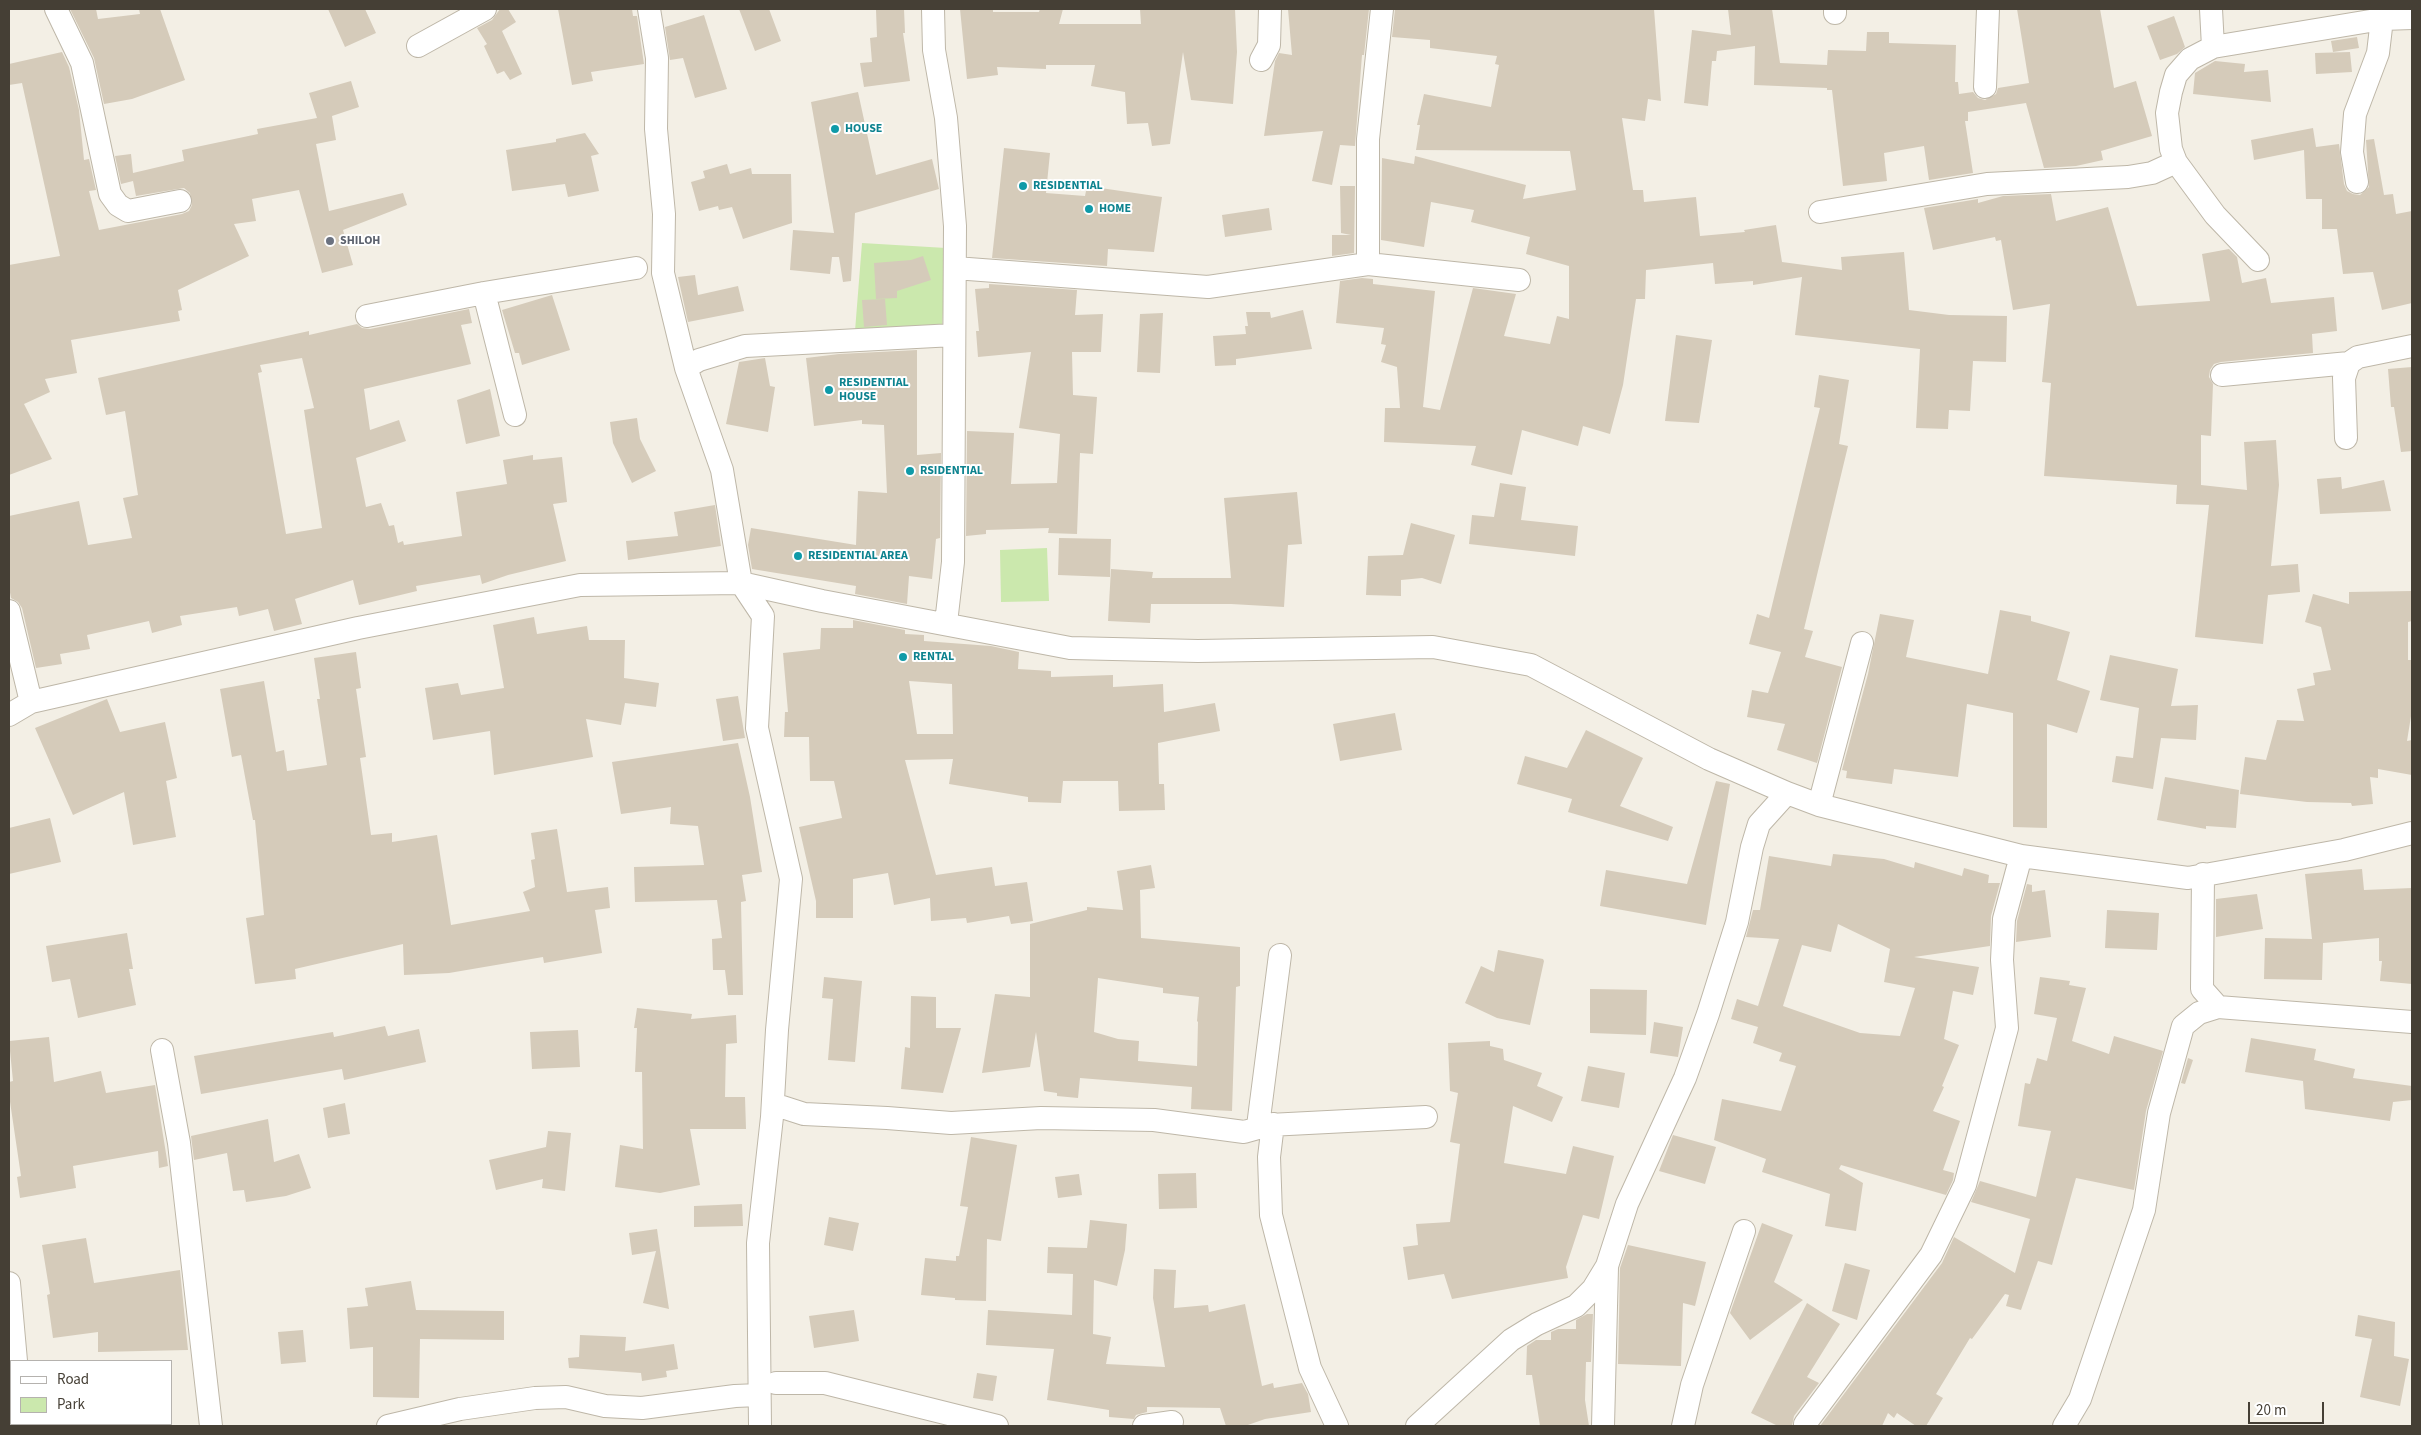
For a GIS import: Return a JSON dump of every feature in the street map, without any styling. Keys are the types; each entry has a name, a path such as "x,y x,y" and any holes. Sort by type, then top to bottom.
{"street":[{"path":"56,9 82,62 110,194 118,205 128,211 180,200"},
{"path":"418,46 485,9"},
{"path":"649,9 657,58 656,129 664,214 663,273 686,368 722,470 741,583 764,616 757,728 791,879 777,1030 773,1104 758,1243 767,1389 760,1426"},
{"path":"933,9 934,50 946,118 954,226 953,562 946,623"},
{"path":"1261,60 1269,45 1270,9"},
{"path":"1368,264 1368,139 1382,9"},
{"path":"1985,87 1988,9"},
{"path":"2211,9 2213,48"},
{"path":"2258,260 2215,215 2176,162 2171,149 2167,112 2176,75 2190,59 2213,48 2382,20 2412,18"},
{"path":"2357,182 2352,152 2355,114 2378,53 2382,20"},
{"path":"1820,212 1986,184 2128,177 2152,173 2176,162"},
{"path":"954,268 1208,287 1368,264 1519,280"},
{"path":"367,316 484,293 636,268"},
{"path":"484,293 515,415"},
{"path":"686,368 699,360 745,346 954,335"},
{"path":"2222,375 2349,363 2358,357 2412,346"},
{"path":"2346,438 2344,378 2349,363"},
{"path":"9,715 31,702 358,628 580,585 741,583 822,601 1070,648 1198,651 1433,648 1531,665 1709,759 1787,793 1819,804 2021,856 2188,878 2344,850 2412,833"},
{"path":"9,611 31,702"},
{"path":"1819,804 1862,643"},
{"path":"1417,1426 1511,1340 1537,1324 1576,1306 1593,1289 1607,1266 1627,1204 1684,1078 1708,1014 1737,922 1752,847 1759,824 1787,793"},
{"path":"1805,1424 1931,1255 1965,1185 2007,1028 2002,960 2004,919 2021,856"},
{"path":"2203,874 2202,989 2218,1007"},
{"path":"1280,956 1265,1125 1269,1157 1271,1214 1310,1368 1337,1426"},
{"path":"2064,1426 2080,1399 2144,1210 2160,1113 2183,1026 2199,1013 2218,1007 2412,1022"},
{"path":"162,1050 179,1143 211,1426"},
{"path":"773,1104 804,1114 951,1123 1041,1118 1154,1120 1244,1132 1265,1125 1426,1117"},
{"path":"1683,1426 1695,1376 1744,1231"},
{"path":"1603,1426 1607,1266"},
{"path":"9,1283 16,1360"},
{"path":"388,1426 460,1417 535,1398 566,1397 605,1406 642,1408 734,1396 767,1389 825,1383 997,1426"},
{"path":"1144,1426 1172,1422"}],"green space":[{"path":"862,243 946,248 942,330 855,331"},
{"path":"1047,548 1049,601 1001,602 1000,550"}],"building":[{"path":"70,9 96,9 98,19 140,14 139,9 160,9 185,80 132,99 104,104 94,58"},
{"path":"328,9 365,9 376,33 345,47"},
{"path":"500,9 508,9 516,22 502,31 522,74 510,80 504,71 497,74 484,46 487,44 477,28 492,20"},
{"path":"558,9 632,9 633,16 637,16 644,64 591,72 593,81 572,85"},
{"path":"739,9 769,9 781,41 755,51"},
{"path":"904,9 905,33 903,33 910,81 864,87 860,63 872,62 870,38 877,37 876,10"},
{"path":"960,9 993,9 993,12 1039,12 1040,9 1063,9 1059,24 1141,24 1140,9 1235,9 1237,52 1233,104 1191,100 1183,52 1170,144 1152,146 1148,123 1127,124 1125,92 1091,86 1095,65 1046,65 1046,69 997,67 998,75 967,79"},
{"path":"1288,9 1369,9 1364,55 1362,55 1355,146 1340,145 1332,185 1312,181 1323,131 1264,136 1275,61 1279,53 1292,55"},
{"path":"1395,9 1654,9 1661,101 1648,99 1645,121 1622,118 1633,190 1643,190 1644,202 1696,197 1700,236 1745,232 1744,230 1776,225 1782,262 1842,270 1841,257 1904,252 1909,310 1949,315 2007,316 2006,362 1973,361 1970,411 1949,410 1948,429 1916,428 1920,349 1795,335 1802,277 1753,285 1753,281 1715,284 1713,263 1646,270 1645,299 1636,299 1623,385 1610,434 1583,426 1578,446 1522,430 1512,475 1471,465 1476,446 1384,442 1385,408 1400,408 1397,367 1381,362 1386,345 1381,344 1384,328 1336,323 1340,281 1362,278 1373,279 1373,284 1435,291 1423,407 1440,410 1473,288 1516,294 1504,336 1550,344 1557,316 1569,319 1569,266 1526,254 1530,237 1471,222 1474,210 1431,202 1424,247 1381,240 1382,158 1414,164 1415,156 1526,185 1523,199 1576,190 1570,151 1416,150 1420,125 1417,125 1424,94 1491,107 1499,65 1495,64 1497,56 1430,48 1430,40 1392,37"},
{"path":"1728,9 1772,9 1780,63 1827,65 1828,50 1866,51 1867,32 1889,32 1889,43 1956,45 1955,82 1958,82 1959,94 1973,92 1978,98 1985,100 1996,94 1998,88 2029,83 2017,9 2100,9 2114,88 2136,81 2152,136 2101,151 2103,160 2076,166 2044,168 2026,103 1968,112 1968,121 1965,121 1973,173 1929,180 1924,146 1884,153 1887,181 1843,186 1832,90 1827,90 1827,88 1754,85 1755,46 1717,51 1716,61 1712,61 1708,106 1684,103 1692,30 1731,35"},
{"path":"704,15 727,89 695,98 683,58 670,60 665,27"},
{"path":"2174,16 2185,47 2177,54 2160,60 2147,26"},
{"path":"2357,37 2359,48 2333,52 2331,41"},
{"path":"62,52 69,67 79,110 84,160 89,159 96,190 89,191 99,230 182,214 189,211 192,205 190,193 184,188 136,196 133,181 121,184 115,156 131,154 133,173 184,161 182,150 258,134 257,129 317,118 309,93 351,81 359,107 332,116 336,140 316,144 329,211 403,193 407,205 343,230 353,265 322,273 299,190 252,199 256,221 234,224 249,256 178,290 182,310 178,311 180,321 71,340 77,373 45,379 50,392 24,404 52,459 9,475 9,265 60,256 22,83 9,85 9,64"},
{"path":"2350,52 2352,72 2316,74 2315,53"},
{"path":"2215,61 2245,64 2244,72 2268,70 2271,102 2193,94 2195,73"},
{"path":"858,92 876,175 932,159 939,189 855,213 851,281 843,282 839,257 832,257 830,274 790,270 793,230 834,233 811,102"},
{"path":"2313,128 2316,147 2339,144 2344,184 2347,191 2353,194 2360,195 2369,187 2366,140 2374,139 2384,195 2393,194 2396,214 2412,211 2412,303 2382,310 2373,272 2343,274 2337,229 2322,229 2322,199 2306,199 2304,150 2254,160 2251,140"},
{"path":"585,133 599,154 591,156 599,191 568,197 565,184 512,191 506,150 556,142 556,139"},
{"path":"1004,148 1050,153 1046,193 1085,196 1087,186 1162,197 1154,252 1108,249 1107,266 992,258"},
{"path":"727,164 730,174 751,168 752,174 791,174 792,223 743,239 732,207 719,210 718,206 699,211 691,182 705,178 703,171"},
{"path":"1340,186 1355,186 1354,253 1332,256 1332,235 1351,235 1341,233"},
{"path":"2051,194 2056,221 2108,207 2137,306 2210,301 2202,254 2229,249 2237,257 2242,283 2266,278 2271,303 2334,297 2337,331 2312,334 2313,353 2221,362 2214,364 2210,370 2209,377 2213,384 2211,436 2201,435 2201,485 2247,490 2244,442 2276,440 2279,485 2271,566 2298,564 2300,592 2268,595 2263,644 2195,637 2209,505 2176,504 2177,485 2044,476 2051,383 2042,382 2050,304 2013,310 2001,240 1996,241 1995,237 1933,250 1924,208 1978,199 1978,203 2003,196"},
{"path":"1269,208 1272,230 1225,237 1222,215"},
{"path":"923,256 931,280 897,291 897,298 876,299 874,263 911,260"},
{"path":"695,275 698,295 738,286 744,311 688,322 678,277"},
{"path":"989,284 1077,290 1075,315 1103,314 1101,352 1072,352 1073,395 1097,397 1093,454 1080,453 1077,534 1048,533 1049,528 986,530 986,534 966,536 967,431 1014,433 1011,484 1057,483 1060,434 1019,428 1031,352 978,357 976,331 979,331 975,289 989,288"},
{"path":"552,295 570,350 522,365 519,353 515,353 502,310"},
{"path":"885,299 887,325 864,327 862,300"},
{"path":"469,309 472,323 461,325 471,364 364,389 370,430 399,420 406,441 356,458 366,507 381,503 389,526 394,525 398,543 403,541 404,545 462,536 456,492 507,484 503,460 533,455 533,460 562,457 567,502 553,504 566,561 508,575 482,584 480,575 416,586 417,591 359,605 353,580 295,599 302,624 274,631 268,609 239,616 237,607 180,616 182,625 152,633 149,621 87,635 90,649 60,654 62,664 36,668 22,608 18,602 11,598 9,587 9,516 79,501 88,545 132,538 123,498 138,495 125,411 106,415 98,378 309,331 309,335 357,324 362,328 370,329","holes":["302,358 314,408 304,410 322,528 286,534 258,373 262,372 260,365"]},
{"path":"1303,310 1312,349 1236,359 1236,365 1215,366 1213,336 1246,334 1245,326 1248,326 1246,312 1270,312 1271,318"},
{"path":"1163,313 1160,373 1137,372 1140,314"},
{"path":"1676,335 1712,340 1699,423 1665,421"},
{"path":"917,350 917,455 941,453 940,538 936,539 932,579 909,576 907,604 855,594 856,586 752,569 748,545 751,528 856,545 858,491 887,493 884,425 862,424 862,420 814,426 806,358 839,354"},
{"path":"765,358 770,386 775,387 768,432 726,424 739,362"},
{"path":"2412,367 2412,451 2401,452 2394,407 2391,407 2388,369"},
{"path":"1819,375 1849,380 1839,444 1848,446 1804,629 1813,631 1805,657 1842,667 1817,763 1777,750 1785,724 1747,717 1752,690 1768,693 1781,652 1749,644 1757,614 1769,618 1820,408 1814,407"},
{"path":"490,389 500,436 466,444 457,400"},
{"path":"637,418 640,439 656,471 632,483 613,443 610,422"},
{"path":"2341,477 2342,489 2384,480 2391,511 2320,514 2317,479"},
{"path":"1500,483 1526,487 1521,520 1578,526 1575,556 1469,544 1472,515 1494,517"},
{"path":"1297,492 1302,544 1288,545 1284,607 1231,604 1151,604 1150,623 1108,621 1111,569 1153,572 1152,578 1231,578 1224,498"},
{"path":"715,505 721,546 628,560 626,541 678,536 674,512"},
{"path":"1411,523 1455,535 1441,584 1422,578 1401,580 1401,596 1366,595 1368,556 1403,555"},
{"path":"1059,538 1111,539 1110,577 1058,575"},
{"path":"2412,591 2412,621 2408,622 2408,660 2412,660 2412,710 2407,741 2412,740 2412,775 2378,769 2378,778 2370,777 2373,804 2352,806 2351,803 2307,802 2240,794 2245,757 2266,760 2277,720 2304,721 2297,689 2315,685 2313,673 2331,670 2321,627 2305,622 2313,594 2349,604 2349,592"},
{"path":"2000,610 2031,616 2031,621 2070,632 2057,680 2090,691 2077,733 2047,724 2047,828 2013,827 2013,713 1967,704 1958,777 1894,769 1892,784 1846,778 1847,771 1842,770 1868,674 1880,614 1914,620 1906,657 1988,674"},
{"path":"534,617 537,634 587,626 589,640 625,640 624,678 659,683 656,707 625,703 621,725 586,719 593,757 494,775 490,731 433,740 425,688 458,683 461,695 504,688 493,625"},
{"path":"853,620 905,630 905,634 924,635 924,641 991,646 1019,652 1018,669 1051,671 1051,677 1113,675 1113,687 1163,684 1164,712 1215,703 1220,731 1158,743 1159,784 1164,784 1165,810 1119,811 1118,781 1063,781 1061,803 1028,802 1028,797 949,784 953,759 905,760 936,875 992,867 995,886 1027,882 1033,921 1011,924 1009,916 967,923 966,918 931,921 930,898 894,905 888,873 853,879 853,918 816,918 816,901 799,827 842,818 834,781 810,781 809,737 784,737 785,712 788,712 783,653 820,649 821,628 853,628","holes":["909,681 952,684 953,734 917,734"]},
{"path":"356,652 361,688 356,689 366,757 360,758 371,835 392,833 392,842 437,835 451,925 530,911 523,892 535,887 531,860 535,859 531,833 557,829 567,892 608,887 610,908 595,910 602,953 544,963 543,957 449,973 404,975 403,944 295,969 296,979 255,984 246,918 264,915 255,820 253,820 241,755 232,757 220,689 264,681 276,752 284,750 287,771 327,765 317,699 320,699 314,658"},
{"path":"2110,655 2178,669 2171,706 2198,705 2196,740 2161,738 2153,789 2112,782 2116,756 2133,758 2139,708 2100,700"},
{"path":"738,696 745,738 723,741 716,699"},
{"path":"107,699 120,732 165,722 177,778 166,781 176,837 133,845 124,792 73,815 35,728"},
{"path":"1395,713 1402,750 1340,761 1333,724"},
{"path":"1586,730 1643,758 1620,806 1673,827 1668,841 1568,812 1572,799 1517,784 1525,756 1567,768"},
{"path":"738,743 750,797 762,872 742,875 746,901 741,902 743,995 728,995 725,970 713,970 712,939 722,938 717,900 635,902 634,867 704,865 698,826 670,824 671,807 621,814 612,762"},
{"path":"2165,777 2239,790 2236,828 2206,826 2206,829 2157,820"},
{"path":"1716,781 1730,784 1706,925 1600,906 1606,870 1687,884"},
{"path":"50,818 61,862 9,874 9,828"},
{"path":"1833,854 1884,859 1914,868 1915,862 1962,876 1964,868 1989,875 1988,883 2000,883 1991,916 1990,946 1914,957 1979,967 1973,995 1953,991 1944,1039 1959,1045 1933,1111 1960,1121 1943,1170 1954,1173 1953,1180 1946,1195 1841,1165 1839,1169 1863,1183 1856,1231 1825,1226 1830,1194 1762,1172 1766,1159 1714,1140 1722,1099 1781,1111 1796,1066 1779,1061 1782,1053 1753,1043 1758,1027 1731,1019 1737,999 1758,1006 1779,939 1746,937 1753,910 1760,910 1769,856 1831,866","holes":["1838,924 1890,949 1884,982 1915,988 1900,1036 1860,1033 1783,1006 1802,945 1831,952"]},
{"path":"1151,865 1155,888 1140,890 1141,938 1240,947 1240,986 1236,987 1232,1111 1191,1109 1192,1087 1080,1078 1078,1098 1057,1096 1057,1093 1044,1091 1036,1032 1030,1067 982,1073 995,994 1030,997 1030,924 1087,910 1087,907 1123,910 1117,871","holes":["1098,978 1163,988 1163,993 1199,997 1197,1066 1138,1061 1139,1041 1118,1039 1094,1032"]},
{"path":"2362,869 2364,890 2412,888 2412,984 2380,981 2382,961 2379,961 2379,938 2323,943 2322,980 2264,979 2265,938 2312,939 2305,874"},
{"path":"2027,884 2032,885 2032,892 2045,890 2051,937 2016,942 2017,921"},
{"path":"2257,894 2263,929 2216,937 2216,899"},
{"path":"2107,910 2159,913 2157,950 2105,948"},
{"path":"127,933 133,969 129,969 136,1005 78,1018 70,979 52,982 46,946"},
{"path":"1498,950 1543,959 1544,961 1530,1025 1497,1018 1465,1003 1481,966 1494,972"},
{"path":"824,977 862,981 855,1062 828,1060 833,999 822,998"},
{"path":"2040,977 2070,981 2069,985 2086,988 2072,1041 2109,1054 2114,1036 2163,1051 2146,1111 2134,1190 2076,1178 2052,1265 2038,1261 2021,1310 2006,1306 2009,1295 2005,1294 1972,1339 1970,1338 1936,1394 1943,1398 1926,1426 1916,1426 1897,1413 1894,1418 1888,1413 1882,1426 1820,1426 1942,1263 1954,1237 2015,1273 2030,1219 1971,1202 1980,1181 2036,1197 2051,1131 2018,1126 2025,1083 2030,1084 2037,1058 2047,1061 2057,1018 2034,1014"},
{"path":"1590,989 1647,990 1646,1035 1590,1033"},
{"path":"911,996 936,997 936,1028 961,1028 943,1093 901,1089 905,1047 910,1048"},
{"path":"637,1008 692,1014 691,1019 736,1015 737,1043 726,1044 725,1097 745,1097 746,1129 690,1129 700,1185 660,1193 615,1187 620,1145 643,1149 642,1072 635,1072 637,1028 634,1028"},
{"path":"1654,1022 1683,1027 1678,1057 1650,1053"},
{"path":"385,1026 388,1036 419,1029 426,1062 344,1080 342,1069 201,1094 194,1056 333,1032 334,1037"},
{"path":"578,1030 580,1067 532,1069 530,1032"},
{"path":"49,1037 54,1082 101,1071 106,1093 155,1085 168,1166 159,1168 158,1151 73,1166 76,1188 20,1198 17,1177 21,1176 9,1095 9,1082 13,1081 9,1041"},
{"path":"2251,1038 2316,1049 2314,1060 2355,1069 2353,1078 2412,1086 2412,1100 2393,1102 2390,1121 2305,1109 2303,1081 2245,1072"},
{"path":"1490,1041 1490,1046 1503,1049 1504,1060 1542,1073 1537,1086 1563,1097 1552,1122 1513,1106 1504,1163 1566,1174 1573,1146 1614,1156 1599,1219 1583,1215 1566,1267 1568,1278 1452,1299 1444,1274 1408,1280 1403,1247 1418,1245 1416,1224 1450,1222 1460,1144 1450,1142 1458,1093 1450,1091 1448,1043"},
{"path":"2188,1058 2193,1060 2185,1084 2181,1083"},
{"path":"1588,1066 1625,1073 1619,1108 1581,1101"},
{"path":"345,1103 350,1134 328,1138 323,1108"},
{"path":"268,1119 274,1162 299,1154 311,1188 286,1196 246,1202 244,1190 233,1191 227,1153 194,1160 191,1136"},
{"path":"548,1131 571,1133 565,1191 542,1188 543,1179 496,1190 489,1160 546,1147"},
{"path":"1673,1135 1716,1147 1705,1184 1659,1171"},
{"path":"971,1137 1017,1145 1001,1241 987,1239 986,1301 955,1300 955,1298 921,1295 925,1258 956,1261 956,1256 959,1256 968,1207 960,1206"},
{"path":"1196,1173 1197,1208 1159,1209 1158,1174"},
{"path":"1079,1174 1082,1195 1058,1198 1055,1177"},
{"path":"742,1204 743,1226 694,1227 694,1206"},
{"path":"829,1217 859,1223 853,1251 824,1245"},
{"path":"1090,1220 1127,1224 1125,1250 1117,1286 1094,1280 1093,1334 1111,1337 1106,1364 1165,1367 1153,1298 1154,1269 1176,1270 1174,1308 1208,1305 1209,1312 1245,1304 1262,1386 1273,1383 1274,1388 1302,1383 1308,1394 1311,1412 1265,1419 1245,1426 1226,1426 1220,1408 1147,1407 1147,1412 1136,1415 1134,1419 1109,1417 1109,1410 1047,1400 1054,1349 986,1345 988,1310 1072,1315 1073,1274 1047,1273 1048,1247 1087,1248"},
{"path":"1762,1223 1793,1235 1774,1282 1803,1300 1750,1340 1730,1313"},
{"path":"657,1229 669,1309 643,1303 656,1251 632,1255 629,1233"},
{"path":"86,1238 94,1283 180,1270 188,1350 98,1352 98,1332 53,1338 47,1295 50,1294 42,1245"},
{"path":"1628,1245 1706,1262 1695,1306 1683,1303 1681,1366 1618,1364 1620,1268"},
{"path":"1845,1263 1870,1270 1857,1320 1832,1311"},
{"path":"411,1281 416,1310 504,1311 504,1340 420,1339 419,1398 373,1397 373,1347 350,1349 347,1308 368,1306 365,1288"},
{"path":"1807,1303 1840,1324 1807,1377 1819,1383 1794,1416 1792,1426 1778,1426 1751,1413"},
{"path":"854,1310 859,1341 814,1348 809,1316"},
{"path":"1587,1314 1593,1314 1591,1362 1586,1362 1585,1400 1589,1426 1540,1426 1532,1375 1526,1375 1527,1346 1536,1340 1551,1340 1551,1332 1558,1329 1576,1329 1576,1320"},
{"path":"2358,1315 2395,1322 2394,1356 2409,1359 2400,1406 2360,1397 2372,1339 2355,1336"},
{"path":"303,1330 306,1362 281,1364 278,1332"},
{"path":"580,1335 626,1337 625,1351 674,1344 678,1369 666,1371 667,1377 642,1381 641,1373 569,1368 568,1358 579,1357"},
{"path":"977,1373 997,1376 993,1401 973,1398"}],"place":[{"name":"HOUSE","path":"835,129"},
{"name":"RESIDENTIAL","path":"1023,186"},
{"name":"HOME","path":"1089,209"},
{"name":"SHILOH","path":"330,241"},
{"name":"RESIDENTIAL HOUSE","path":"829,390"},
{"name":"RSIDENTIAL","path":"910,471"},
{"name":"RESIDENTIAL AREA","path":"798,556"},
{"name":"RENTAL","path":"903,657"}]}
